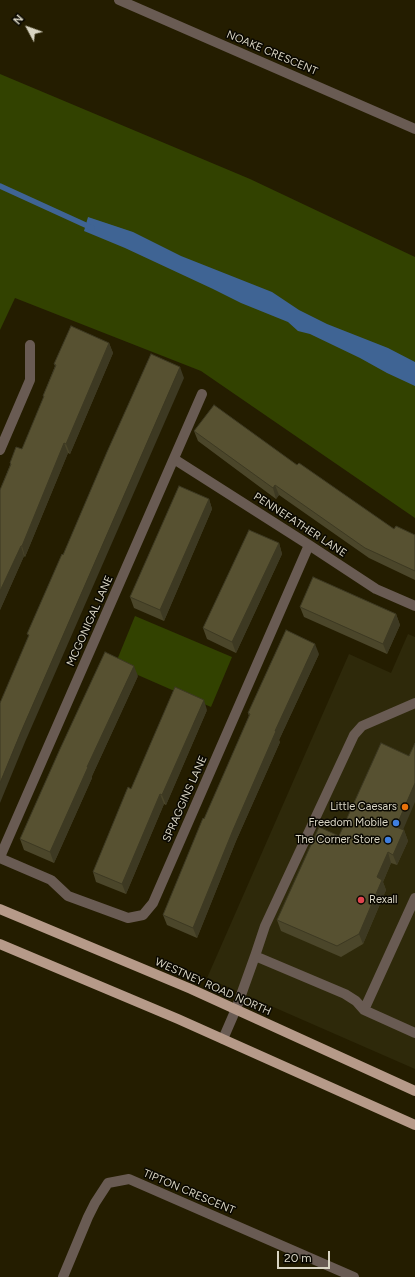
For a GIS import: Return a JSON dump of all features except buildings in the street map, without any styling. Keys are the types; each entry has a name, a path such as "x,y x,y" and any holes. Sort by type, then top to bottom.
{"main road":[{"name":"WESTNEY ROAD NORTH","path":"0,909 236,1009 415,1091"},
{"path":"0,944 223,1039 415,1125"}],"street":[{"name":"NOAKE CRESCENT","path":"119,0 415,129"},
{"path":"0,450 30,380 30,345"},
{"name":"MCGONIGAL LANE","path":"0,858 202,394"},
{"name":"PENNEFATHER LANE","path":"174,459 376,589 415,606"},
{"name":"SPRAGGINS LANE","path":"0,858 51,880 68,896 128,918 143,916 153,903 309,545"},
{"path":"223,1039 236,1009 265,926 354,735 362,726 415,703"},
{"path":"364,1010 415,898"},
{"path":"254,956 345,994 356,1000 364,1010 415,1033"},
{"name":"TIPTON CRESCENT","path":"63,1277 95,1203 108,1184 129,1179 354,1277"}],"shaded area":[{"path":"408,634 415,637 415,1069 207,978 349,654 391,673"}],"green space":[{"path":"0,74 250,179 415,257 415,518 201,371 15,298 0,330"},
{"path":"135,616 232,657 211,707 115,665"}],"water":[{"path":"88,217 133,232 181,256 272,292 299,310 327,324 388,348 415,362 415,386 310,334 298,331 288,322 241,303 125,248 84,231"}],"waterway":[{"path":"0,186 92,228"}],"place":[{"name":"Little Caesars","path":"405,807"},
{"name":"Freedom Mobile","path":"396,823"},
{"name":"The Corner Store","path":"388,840"},
{"name":"Rexall","path":"361,900"}]}
